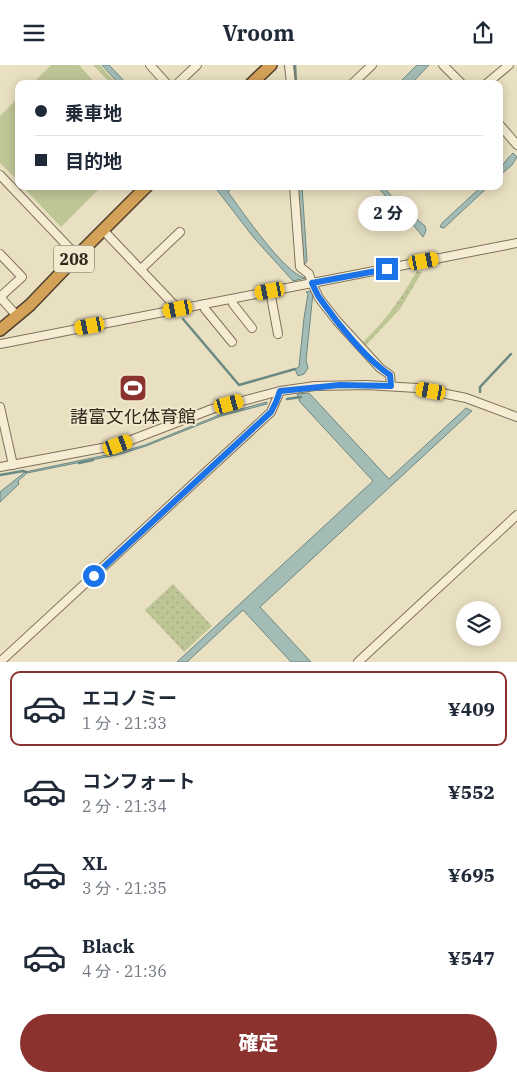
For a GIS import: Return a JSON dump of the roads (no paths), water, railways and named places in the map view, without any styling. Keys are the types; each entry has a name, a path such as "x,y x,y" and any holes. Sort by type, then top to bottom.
{"highway":[{"path":"255,80 270,65"},
{"name":"208","path":"0,329 30,305 76,256 143,190"}],"street":[{"path":"150,65 163,80"},
{"path":"181,80 197,65"},
{"path":"289,65 291,80"},
{"path":"356,80 372,65"},
{"path":"444,65 458,80"},
{"path":"490,80 500,68 509,65"},
{"path":"503,129 517,145"},
{"path":"0,175 76,256"},
{"path":"294,190 300,267 309,274 320,298 337,321 380,368 390,375 391,386"},
{"path":"102,230 178,309"},
{"path":"141,269 180,232"},
{"path":"0,344 517,243"},
{"path":"0,254 22,277 0,297 17,316"},
{"path":"270,291 278,334"},
{"path":"232,299 233,304 252,328"},
{"path":"205,304 205,309 232,342"},
{"path":"0,467 118,445 212,409 280,391 332,385 417,388 466,398 517,417"},
{"path":"0,662 271,412 280,391"},
{"path":"0,407 13,465"},
{"path":"358,662 517,515"}],"water":[{"path":"102,65 109,65 123,80 115,80"},
{"path":"417,65 429,65 415,80 402,80"},
{"path":"513,153 517,157 512,165 503,173 503,166"},
{"path":"217,190 230,190 228,192 275,254 296,274 305,278 293,281 254,238"},
{"path":"297,190 302,190 307,261 304,265 302,260"},
{"path":"380,190 386,190 398,204 425,226 426,231 423,237 406,216 395,207"},
{"path":"478,190 485,190 444,228 440,227"},
{"path":"311,291 313,293 306,360 308,368 304,374 298,376 295,369 299,367 308,294 306,292"},
{"path":"309,393 389,479 466,408 472,411 260,607 311,662 291,662 243,610 187,662 177,662 373,481 300,402 297,394"},
{"path":"267,402 267,404 221,416 146,446 121,454 27,473 18,481 19,484 0,502 0,492 25,472 121,452 145,445 222,414"}],"waterway":[{"path":"295,65 296,80"},
{"path":"183,319 239,385 295,369"},
{"path":"480,392 480,387 511,354"},
{"path":"287,399 301,397"},
{"path":"79,463 93,460"},
{"path":"0,475 26,472"}],"place":[{"name":"諸富文化体育館","path":"133,388"}]}
